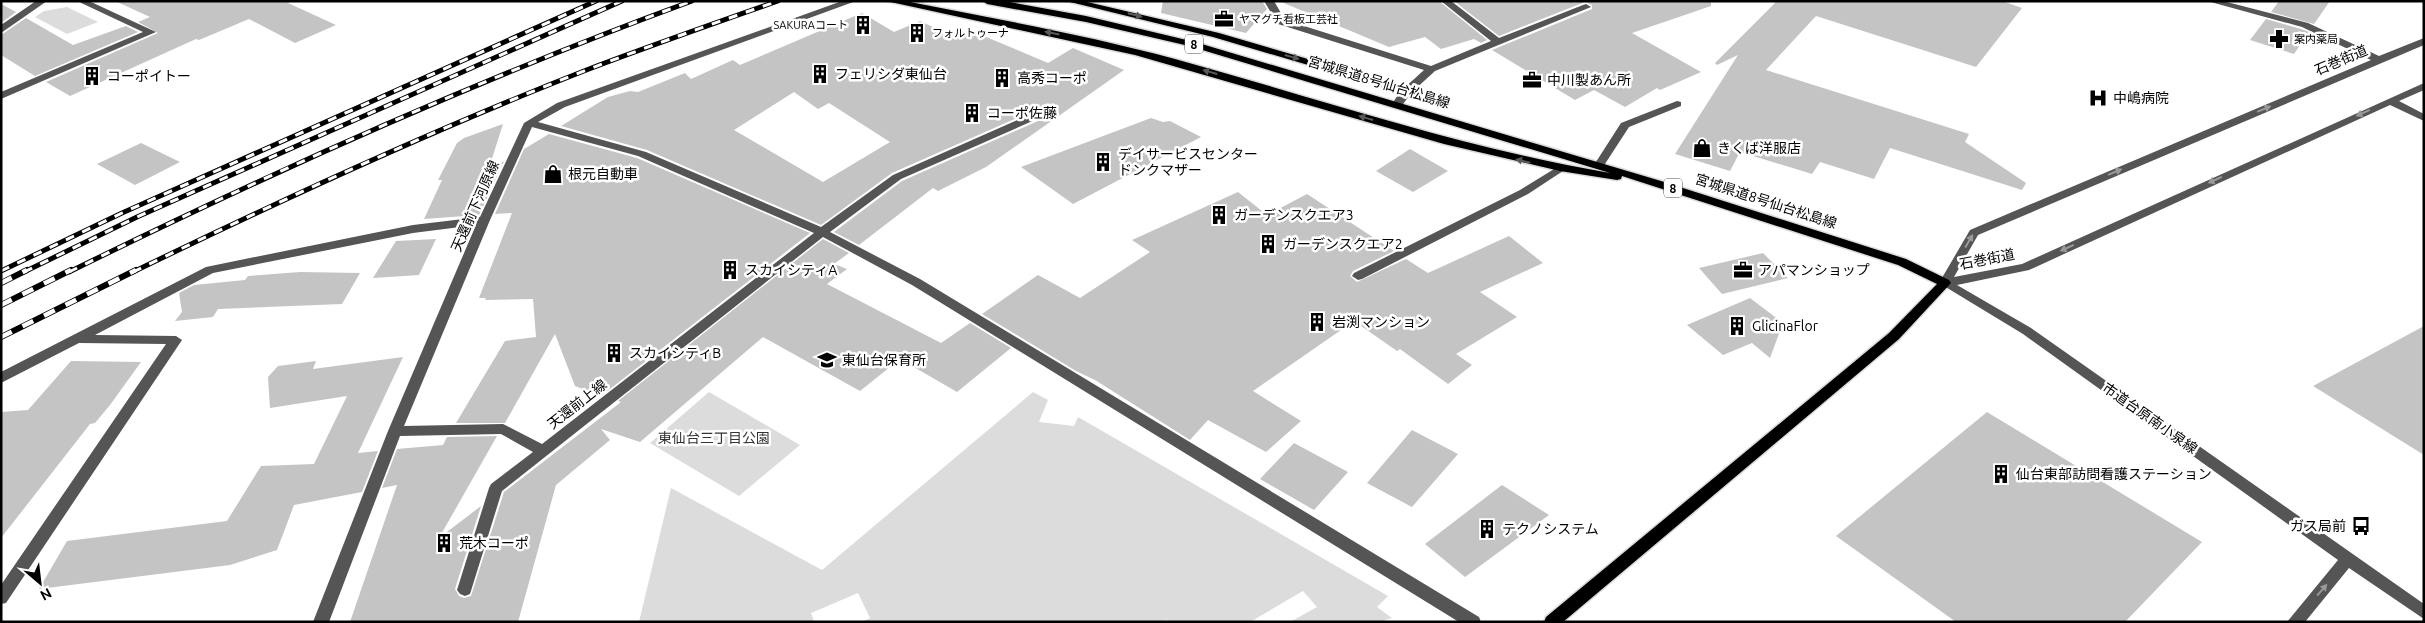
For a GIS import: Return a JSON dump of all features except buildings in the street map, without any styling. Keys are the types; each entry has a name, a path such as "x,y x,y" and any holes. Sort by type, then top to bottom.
{"main road":[{"path":"890,1 1068,36 1170,61 1432,137 1559,169 1657,183"},
{"name":"宮城県道8号仙台松島線","path":"987,1 1086,19 1192,44 1657,183 1902,262 1945,283"},
{"path":"1070,1 1216,35 1407,91"},
{"path":"1552,622 1894,336 1945,283"}],"street":[{"path":"1,30 43,1"},
{"path":"1,96 151,32 81,1"},
{"path":"529,124 560,105 759,32 852,1"},
{"path":"1269,1 1281,22 1431,69"},
{"path":"1445,1 1498,42"},
{"path":"1396,105 1407,91 1431,69 1586,7 1573,1"},
{"path":"2212,1 2305,25 2379,60"},
{"name":"石巻街道","path":"1945,283 1974,232 2424,42"},
{"name":"石巻街道","path":"1945,283 2025,267 2424,86"},
{"path":"2390,101 2424,118"},
{"path":"1599,165 1625,125 1677,104"},
{"name":"天還前上線","path":"465,590 496,488 822,232 897,176 1033,117"},
{"path":"529,124 642,154 822,232 916,282 1473,622"},
{"name":"天還前下河原線","path":"321,622 396,431 484,220 529,124"},
{"path":"1358,276 1524,192 1559,169"},
{"path":"1,378 74,338 210,270 413,229 484,220"},
{"name":"市道台原南小泉線","path":"1945,283 2027,331 2424,613"},
{"path":"1,598 176,340 74,338"},
{"path":"396,431 503,429 543,451"},
{"path":"2295,622 2348,559"}],"green space":[{"path":"67,7 98,22 67,34 35,17 44,11"},
{"name":"東仙台三丁目公園","path":"709,392 800,445 739,496 650,443"},
{"path":"1033,392 1048,400 1039,422 1074,426 1078,417 1388,596 1377,607 1392,618 1378,622 1290,622 1317,607 1303,591 1250,622 1170,622 1166,620 1164,622 862,622 870,618 858,593 811,613 814,622 639,622 671,488 822,570"}],"railway":[{"path":"1,271 122,213 596,1"},
{"path":"24,272 137,217 622,1"},
{"path":"69,272 222,198 377,128 533,62 692,1"},
{"path":"133,272 417,140 531,92 589,69 778,1"},
{"path":"1,283 27,270"},
{"path":"1,305 71,270"},
{"path":"1,337 136,270"}],"place":[{"name":"ヤマグチ看板工芸社","path":"1224,19"},
{"name":"SAKURAコート","path":"863,25"},
{"name":"フォルトゥーナ","path":"917,33"},
{"name":"案内薬局","path":"2279,39"},
{"name":"フェリシダ東仙台","path":"820,74"},
{"name":"コーポイトー","path":"92,76"},
{"name":"高秀コーポ","path":"1002,78"},
{"name":"中川製あん所","path":"1532,80"},
{"name":"中嶋病院","path":"2098,98"},
{"name":"コーポ佐藤","path":"972,113"},
{"name":"きくば洋服店","path":"1702,148"},
{"name":"デイサービスセンター ドンクマザー","path":"1103,162"},
{"name":"根元自動車","path":"553,174"},
{"name":"ガーデンスクエア3","path":"1219,215"},
{"name":"ガーデンスクエア2","path":"1268,244"},
{"name":"スカイシティA","path":"730,270"},
{"name":"アパマンショップ","path":"1743,270"},
{"name":"岩渕マンション","path":"1317,322"},
{"name":"GlicinaFlor","path":"1737,326"},
{"name":"スカイシティB","path":"614,353"},
{"name":"東仙台保育所","path":"827,360"},
{"name":"仙台東部訪問看護ステーション","path":"2001,474"},
{"name":"ガス局前","path":"2361,526"},
{"name":"テクノシステム","path":"1487,529"},
{"name":"荒木コーポ","path":"444,543"}]}
